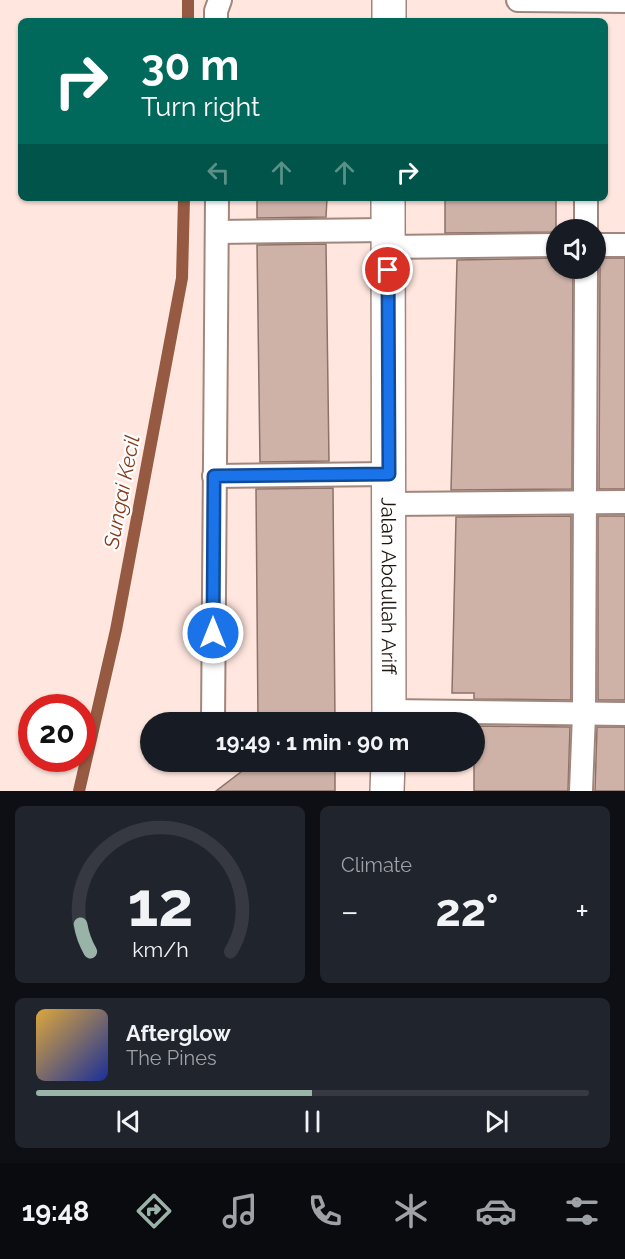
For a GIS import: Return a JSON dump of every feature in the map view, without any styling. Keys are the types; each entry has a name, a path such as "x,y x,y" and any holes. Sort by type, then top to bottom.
{"street":[{"path":"389,0 389,18"},
{"name":"Jalan Abdullah Ariff","path":"388,225 389,712"},
{"path":"387,791 388,772"}],"lane":[{"path":"216,18 220,0"},
{"path":"518,0 586,11 625,2"},
{"path":"213,712 217,201"},
{"path":"586,201 586,219"},
{"path":"217,232 388,225 546,244"},
{"path":"606,245 625,245"},
{"path":"581,791 584,714 585,279"},
{"path":"214,476 584,502 625,502"},
{"path":"485,716 625,714"}],"building":[{"path":"257,201 327,201 326,217 257,218"},
{"path":"445,201 556,201 556,219 546,219 546,232 445,233"},
{"path":"326,244 329,461 260,462 257,245"},
{"path":"546,258 546,279 573,279 572,489 451,490 457,260"},
{"path":"606,258 625,258 625,489 599,489 600,279 606,279"},
{"path":"333,488 335,712 258,712 256,489"},
{"path":"571,516 571,700 474,699 474,693 452,693 456,517"},
{"path":"598,516 625,516 625,700 598,700"},
{"path":"485,726 570,727 568,791 474,791 474,772 485,772"},
{"path":"597,727 625,727 625,791 595,791"},
{"path":"241,772 335,772 335,791 216,791"}],"waterway":[{"name":"Sungai Kecil","path":"188,0 188,18"},
{"name":"Sungai Kecil","path":"79,791 116,630 182,278 184,201"}],"route":[{"path":"213,633 214,476 389,474 388,270"}]}
